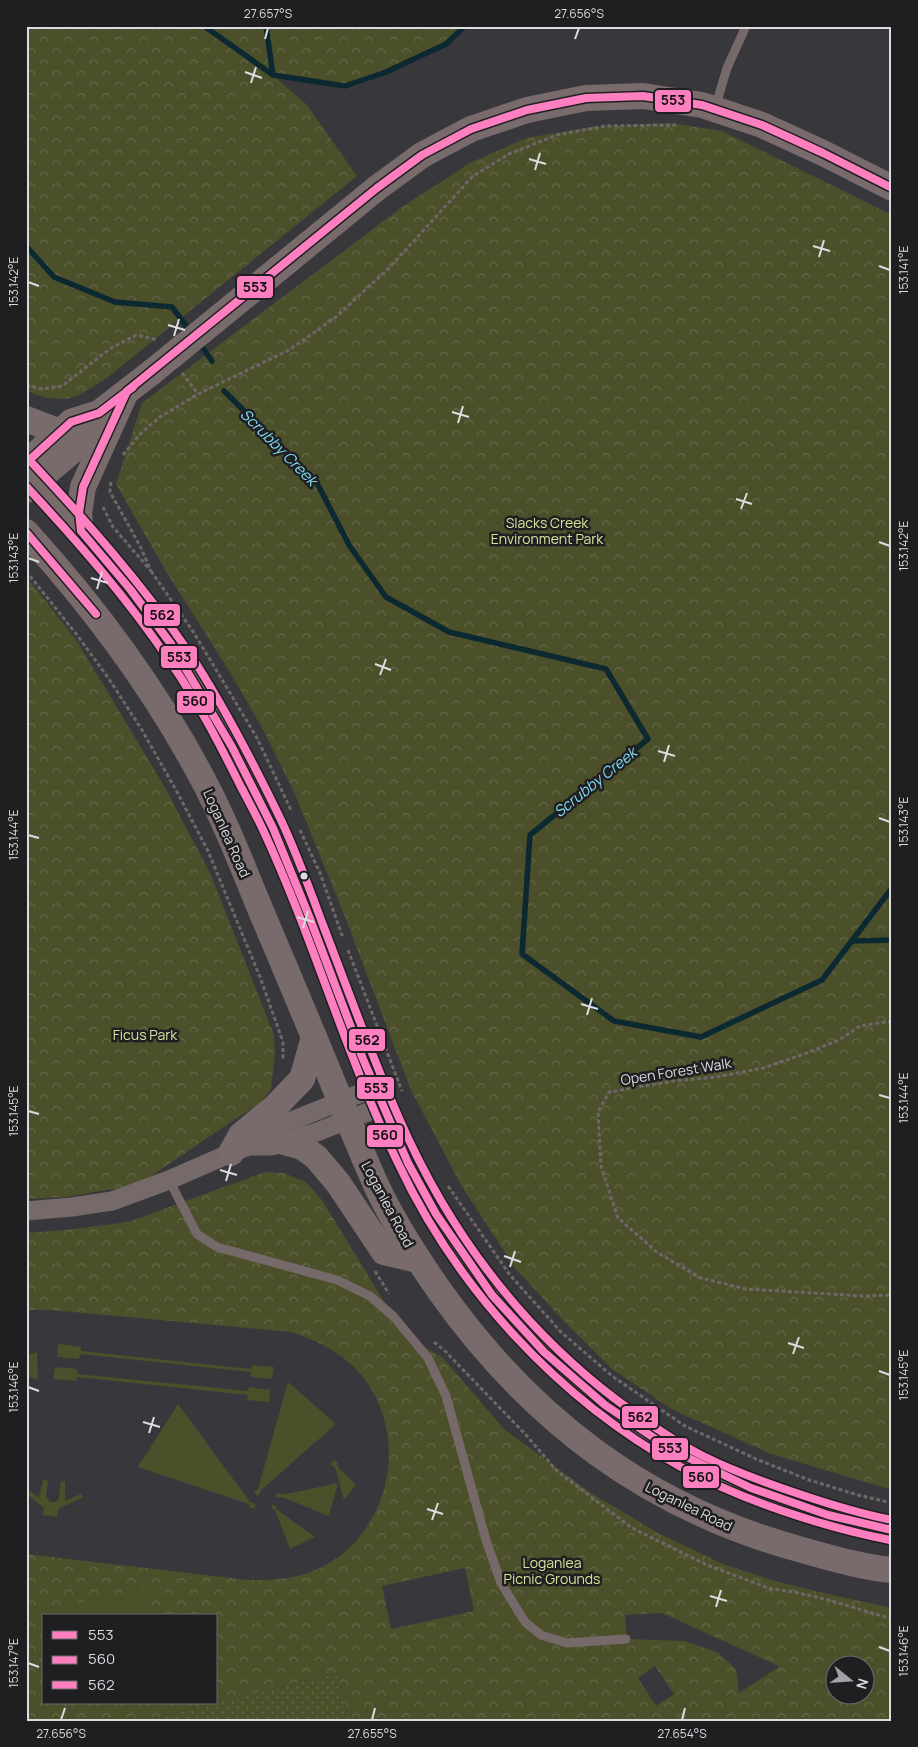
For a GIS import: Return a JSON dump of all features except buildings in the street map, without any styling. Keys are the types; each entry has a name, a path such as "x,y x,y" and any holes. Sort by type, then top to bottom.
{"main road":[{"path":"29,477 60,432 71,422 98,413 152,372 377,188 422,155 471,129 527,110 586,98 643,96 702,105 762,125 892,188"},
{"path":"81,531 79,513 84,487 127,391"},
{"path":"29,477 86,439 98,413"},
{"path":"26,419 60,432"},
{"path":"29,477 81,531 130,589 170,644 202,694 232,747 273,828 309,916 363,1059 388,1098 408,1163 436,1214 492,1295 544,1352 604,1405 672,1450 709,1470 751,1488 828,1514 892,1530"},
{"name":"Loganlea Road","path":"26,532 89,606 129,657 163,708 192,759 232,840 378,1190 418,1260 462,1322 552,1418 581,1442 664,1496 743,1532 823,1556 872,1568 892,1570"},
{"path":"240,1150 241,1135 275,1107 302,1079 314,1037"},
{"path":"284,1142 302,1148 316,1158 338,1183 384,1252 418,1260"}],"street":[{"path":"26,1211 112,1201 169,1180 240,1150 269,1130 388,1098"},
{"path":"240,1150 272,1146 284,1142 344,1111"}],"lane":[{"path":"715,109 727,68 746,26"},
{"path":"169,1180 198,1234 217,1247 337,1280 370,1296 394,1317 428,1358 446,1396 486,1540 501,1583 525,1622 541,1635 567,1643 626,1639"}],"path":[{"path":"118,461 141,433 160,417 198,394 290,350 336,316 389,268 473,176 509,154 557,135 605,126 682,124"},
{"path":"26,385 42,389 62,386 112,348 136,335 158,340 163,347"},
{"path":"179,369 198,394"},
{"path":"111,476 110,492 140,546 151,571"},
{"path":"84,487 96,493 113,527 151,571 194,633 257,738 291,810"},
{"path":"26,571 109,679 142,730 208,851 260,977 283,1042 283,1062"},
{"path":"300,828 320,873 388,1098"},
{"name":"Open Forest Walk","path":"892,1021 860,1026 838,1040 807,1054 763,1068 717,1077 673,1081 609,1092 598,1112 601,1166 618,1218 658,1253 700,1278 746,1289 863,1296 892,1295"},
{"path":"444,1182 510,1275 561,1332 612,1376 686,1426 756,1459 817,1483 892,1503"}],"green space":[{"path":"26,26 465,26 446,44 386,72 345,86 274,76 306,104 357,176 108,377 77,395 55,399 43,397 26,390"},
{"name":"Slacks Creek Environment Park","path":"671,123 722,131 892,215 892,1490 771,1454 673,1410 612,1369 515,1268 461,1185 411,1090 345,917 294,792 261,726 228,669 167,573 116,484 142,403 402,207 470,163 526,138 592,127"},
{"name":"Ficus Park","path":"26,576 77,641 166,789 211,875 274,1035 275,1054 271,1089 261,1102 138,1185 65,1197 26,1199"},
{"name":"Loganlea Picnic Grounds","path":"265,1172 284,1173 306,1182 322,1200 385,1303 419,1344 442,1357 504,1429 591,1493 660,1534 723,1564 771,1580 892,1608 892,1721 349,1721 337,1673 218,1703 218,1614 42,1614 42,1704 211,1704 143,1721 26,1721 26,1554 248,1580 267,1580 297,1576 326,1565 351,1547 369,1523 382,1496 388,1467 388,1437 381,1408 359,1372 342,1356 332,1350 291,1332 51,1310 26,1310 26,1233 128,1222","holes":["465,1568 474,1611 391,1629 382,1586","662,1613 779,1666 739,1693 736,1669 718,1653 685,1641 627,1639 625,1615","655,1666 674,1694 656,1706 638,1678"]},
{"path":"58,1344 81,1347 81,1351 251,1369 252,1365 274,1367 272,1379 251,1377 251,1372 80,1354 79,1359 57,1357"},
{"path":"37,1352 38,1379 26,1376 26,1356"},
{"path":"55,1367 77,1369 77,1374 248,1391 249,1387 270,1390 269,1402 247,1400 248,1395 77,1377 76,1381 53,1379"},
{"path":"288,1382 336,1424 260,1491 260,1494 257,1496 254,1492 258,1489"},
{"path":"178,1404 250,1502 256,1504 254,1508 250,1508 249,1504 138,1467"},
{"path":"335,1460 338,1463 337,1466 356,1485 344,1500 335,1467 331,1465"},
{"path":"43,1480 48,1481 46,1496 50,1502 56,1502 59,1498 61,1481 65,1482 65,1501 81,1494 83,1497 58,1509 57,1517 43,1515 44,1508 26,1493 26,1488 39,1498"},
{"path":"338,1483 329,1516 282,1497 277,1498 276,1495 278,1493 282,1495"},
{"path":"272,1505 275,1505 276,1509 315,1537 290,1549 275,1510 271,1508"},
{"path":"149,1589 147,1614 42,1614 42,1625 26,1621 26,1613"},
{"path":"337,1673 349,1721 143,1721 218,1704 218,1702"}],"waterway":[{"name":"Scrubby Creek","path":"204,26 273,75 345,86 386,72 446,44 465,26"},
{"path":"266,26 273,75"},
{"name":"Scrubby Creek","path":"26,246 54,277 115,302 172,307 190,331"},
{"name":"Scrubby Creek","path":"199,343 212,361"},
{"name":"Scrubby Creek","path":"224,391 317,483 349,545 386,597 449,632 606,669 648,739 530,835 522,954 614,1021 701,1037 822,980 892,888"},
{"name":"Scrubby Creek","path":"852,941 892,940"}],"transit line":[{"name":"553","path":"892,188 762,125 702,105 643,96 586,98 527,110 471,129 422,155 377,188 127,391 83,487 79,513 81,531 130,589 171,644 232,747 273,828 309,916 363,1059 408,1163 436,1214 492,1295 544,1352 605,1405 672,1450 751,1488 828,1515 892,1530"},
{"name":"553","path":"26,463 71,422 99,413 133,387"},
{"name":"562","path":"33,464 94,531 152,602 188,651 225,712 281,820 379,1070 418,1159 439,1198 488,1272 516,1306 579,1369 614,1398 657,1429 691,1450 777,1487 847,1509 892,1520"},
{"name":"560","path":"26,486 138,616 181,678 208,724 259,821 282,873 362,1081 398,1163 422,1209 450,1254 481,1297 553,1375 636,1440 681,1467 704,1479 783,1511 838,1528 890,1540"},
{"name":"553","path":"26,532 96,614"}]}
